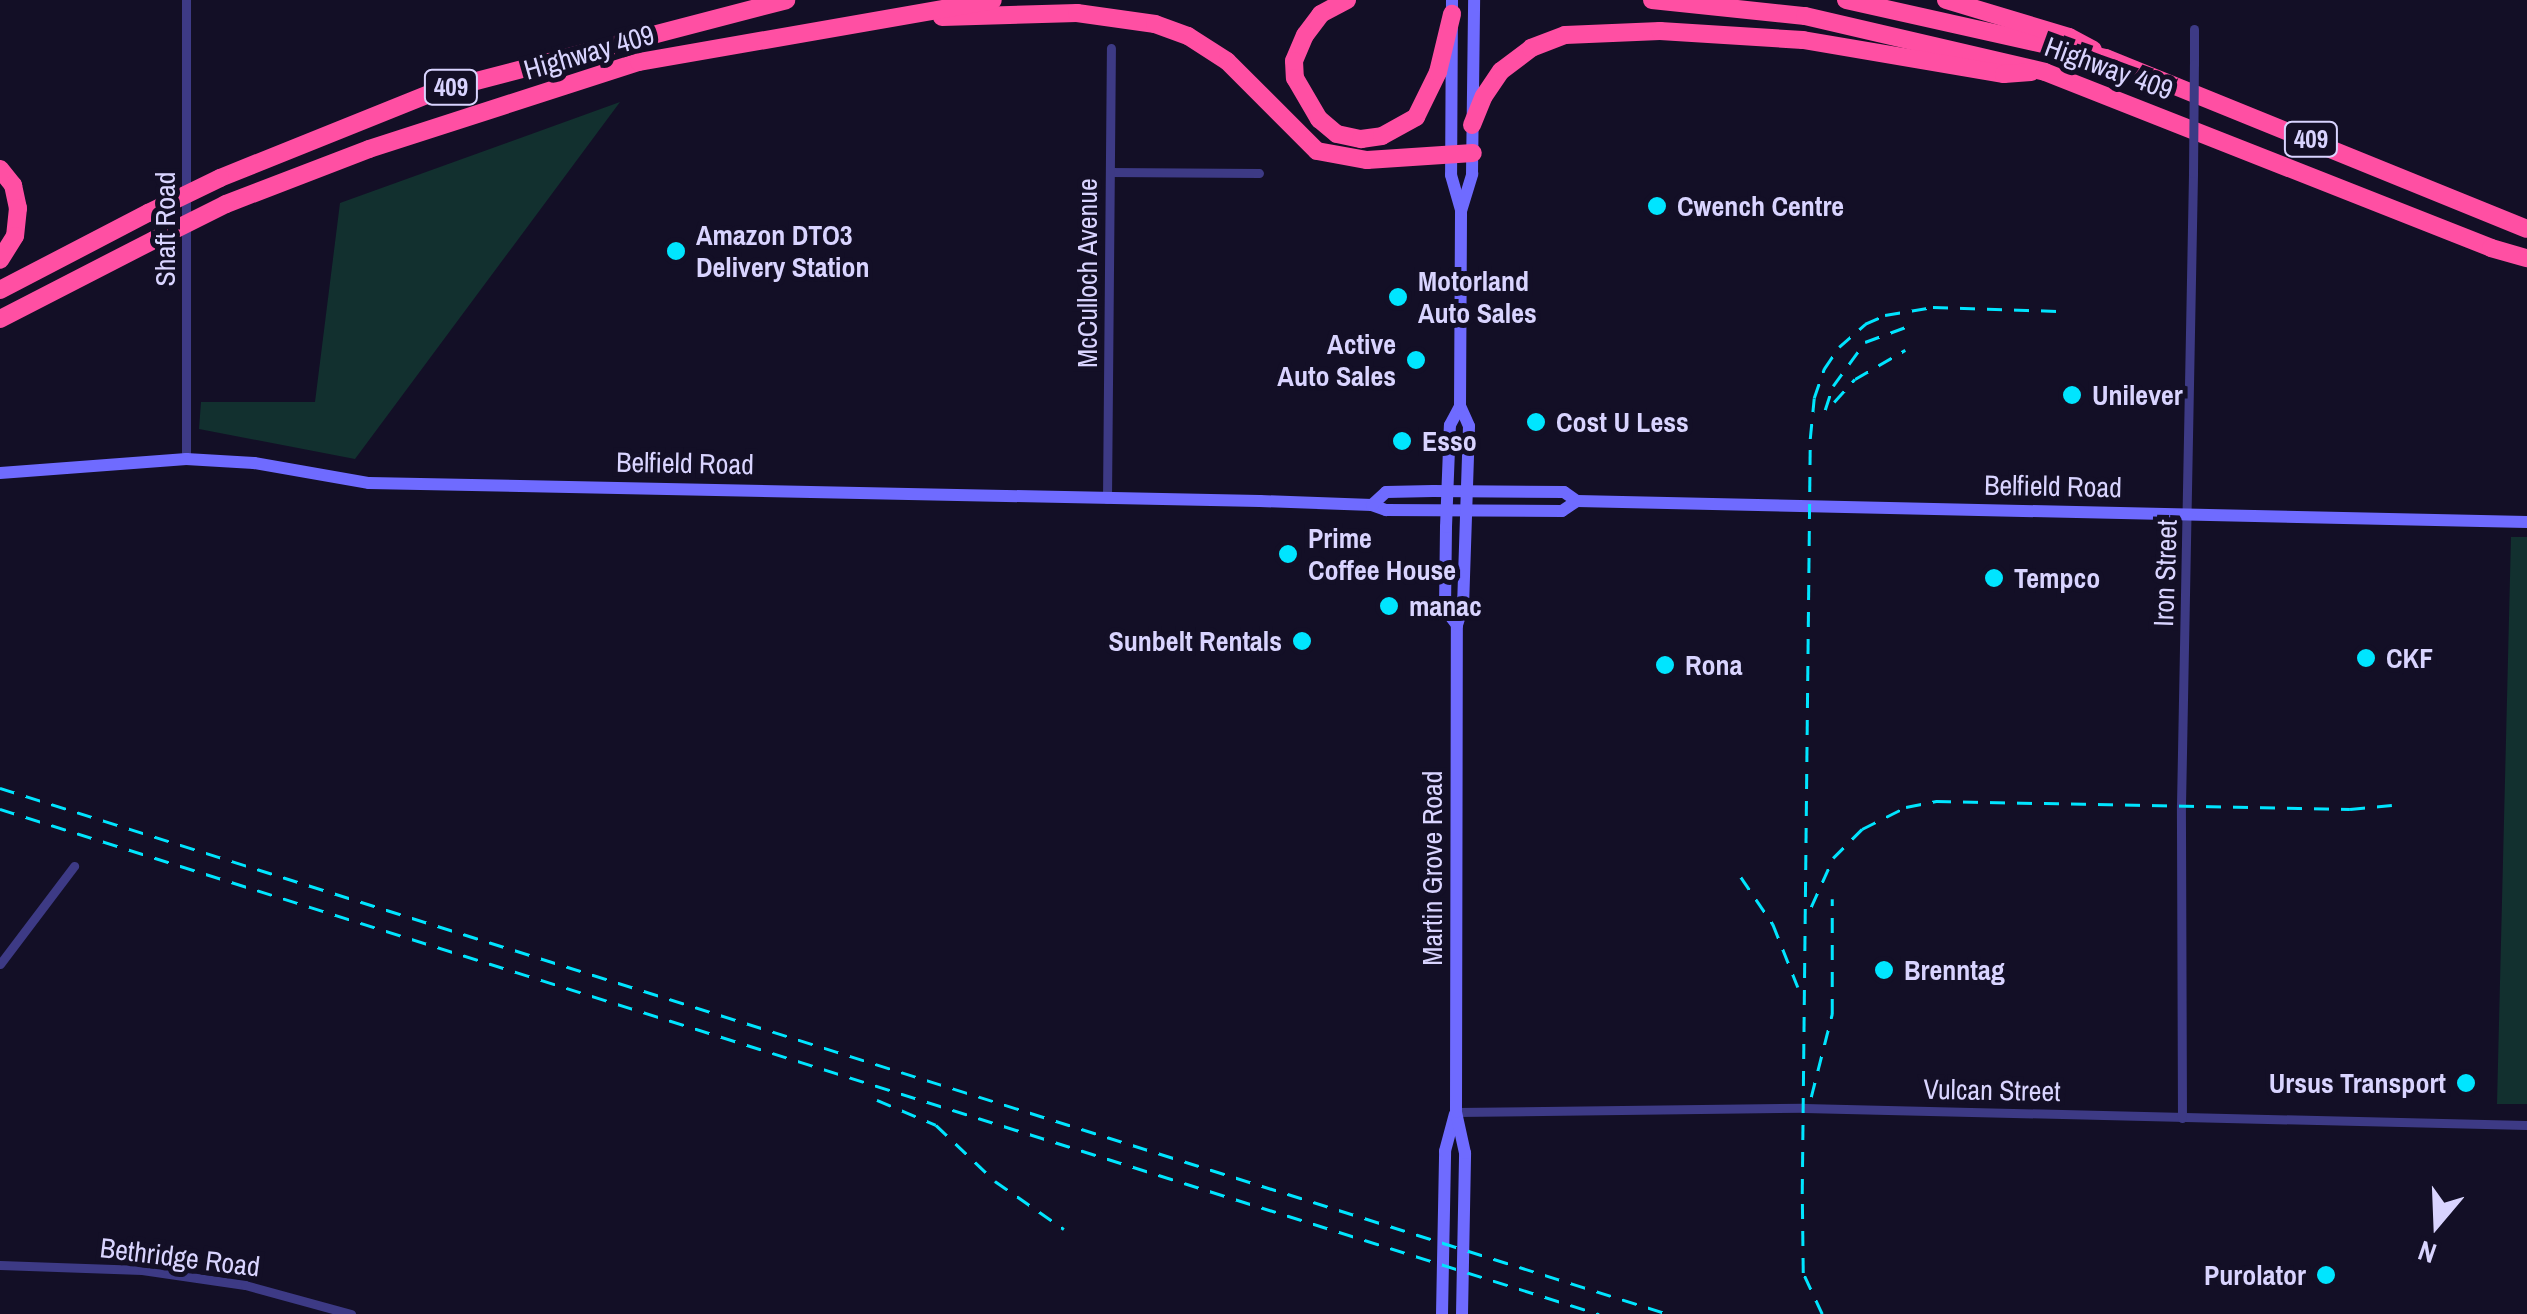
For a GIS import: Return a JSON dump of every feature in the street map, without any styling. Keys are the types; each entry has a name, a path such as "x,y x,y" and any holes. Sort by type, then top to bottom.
{"highway":[{"name":"Highway 409","path":"0,290 220,178 434,92 786,0"},
{"name":"Highway 409","path":"0,320 226,204 369,149 639,62 993,0"},
{"path":"1347,0 1322,14 1305,35 1294,61 1295,78 1319,120 1337,134 1362,139 1382,136 1416,116 1438,72 1452,7"},
{"name":"Highway 409","path":"1652,0 1804,16 2044,72 2491,248 2527,258"},
{"name":"Highway 409","path":"1846,0 2106,58 2400,174 2527,230"},
{"path":"1946,0 2070,37 2106,58"},
{"path":"876,18 1077,14 1155,24 1188,36 1226,62 1317,151 1367,160 1472,153"},
{"path":"1472,124 1501,70 1531,48 1565,35 1660,31 1803,40 2004,74 2044,72"},
{"path":"0,169 13,185 18,208 15,236 0,260"}],"main road":[{"name":"Martin Grove Road","path":"1461,211 1472,174 1474,0"},
{"name":"Martin Grove Road","path":"1452,7 1451,174 1461,211 1460,406 1468,426 1463,607 1457,625 1456,1112 1465,1153 1462,1314"},
{"name":"Martin Grove Road","path":"1457,625 1446,609 1446,490 1450,425 1460,406"},
{"name":"Belfield Road","path":"0,473 186,458 254,463 369,483 1372,504 1386,510 1562,511 1577,501"},
{"name":"Belfield Road","path":"1372,504 1386,492 1467,490 1564,492 1577,501 2527,522"},
{"name":"Martin Grove Road","path":"1442,1314 1445,1152 1456,1112"}],"street":[{"name":"Shaft Road","path":"186,0 186,458"},
{"name":"Iron Street","path":"2182,1118 2181,806 2189,514 2194,29"},
{"name":"McCulloch Avenue","path":"1107,499 1111,48"},
{"path":"1110,172 1259,173"},
{"path":"0,964 74,866"},
{"name":"Vulcan Street","path":"1456,1112 1804,1108 2527,1125"},
{"name":"Bethridge Road","path":"0,1266 142,1270 244,1285 351,1314"}],"green space":[{"path":"620,102 355,459 199,429 201,402 315,402 340,203"},
{"path":"2511,537 2527,537 2527,1104 2497,1104"}],"railway":[{"path":"1822,1314 1803,1273 1802,1194 1810,439 1814,398 1824,369 1839,347 1865,324 1885,315 1933,307 2057,311"},
{"path":"1825,410 1833,386 1865,342 1914,324"},
{"path":"1834,402 1855,379 1905,350"},
{"path":"0,788 1668,1314"},
{"path":"1811,907 1833,858 1862,829 1906,807 1936,801 2350,809 2392,805"},
{"path":"0,809 1599,1314"},
{"path":"1741,877 1773,924 1798,987"},
{"path":"1811,1097 1832,1014 1832,899"},
{"path":"877,1100 936,1125 995,1181 1064,1229"}],"place":[{"name":"Cwench Centre","path":"1657,206"},
{"name":"Amazon DTO3 Delivery Station","path":"676,251"},
{"name":"Motorland Auto Sales","path":"1398,297"},
{"name":"Active Auto Sales","path":"1416,360"},
{"name":"Unilever","path":"2072,395"},
{"name":"Cost U Less","path":"1536,422"},
{"name":"Esso","path":"1402,441"},
{"name":"Prime Coffee House","path":"1288,554"},
{"name":"Tempco","path":"1994,578"},
{"name":"manac","path":"1389,606"},
{"name":"Sunbelt Rentals","path":"1302,641"},
{"name":"CKF","path":"2366,658"},
{"name":"Rona","path":"1665,665"},
{"name":"Brenntag","path":"1884,970"},
{"name":"Ursus Transport","path":"2466,1083"},
{"name":"Purolator","path":"2326,1275"}]}
